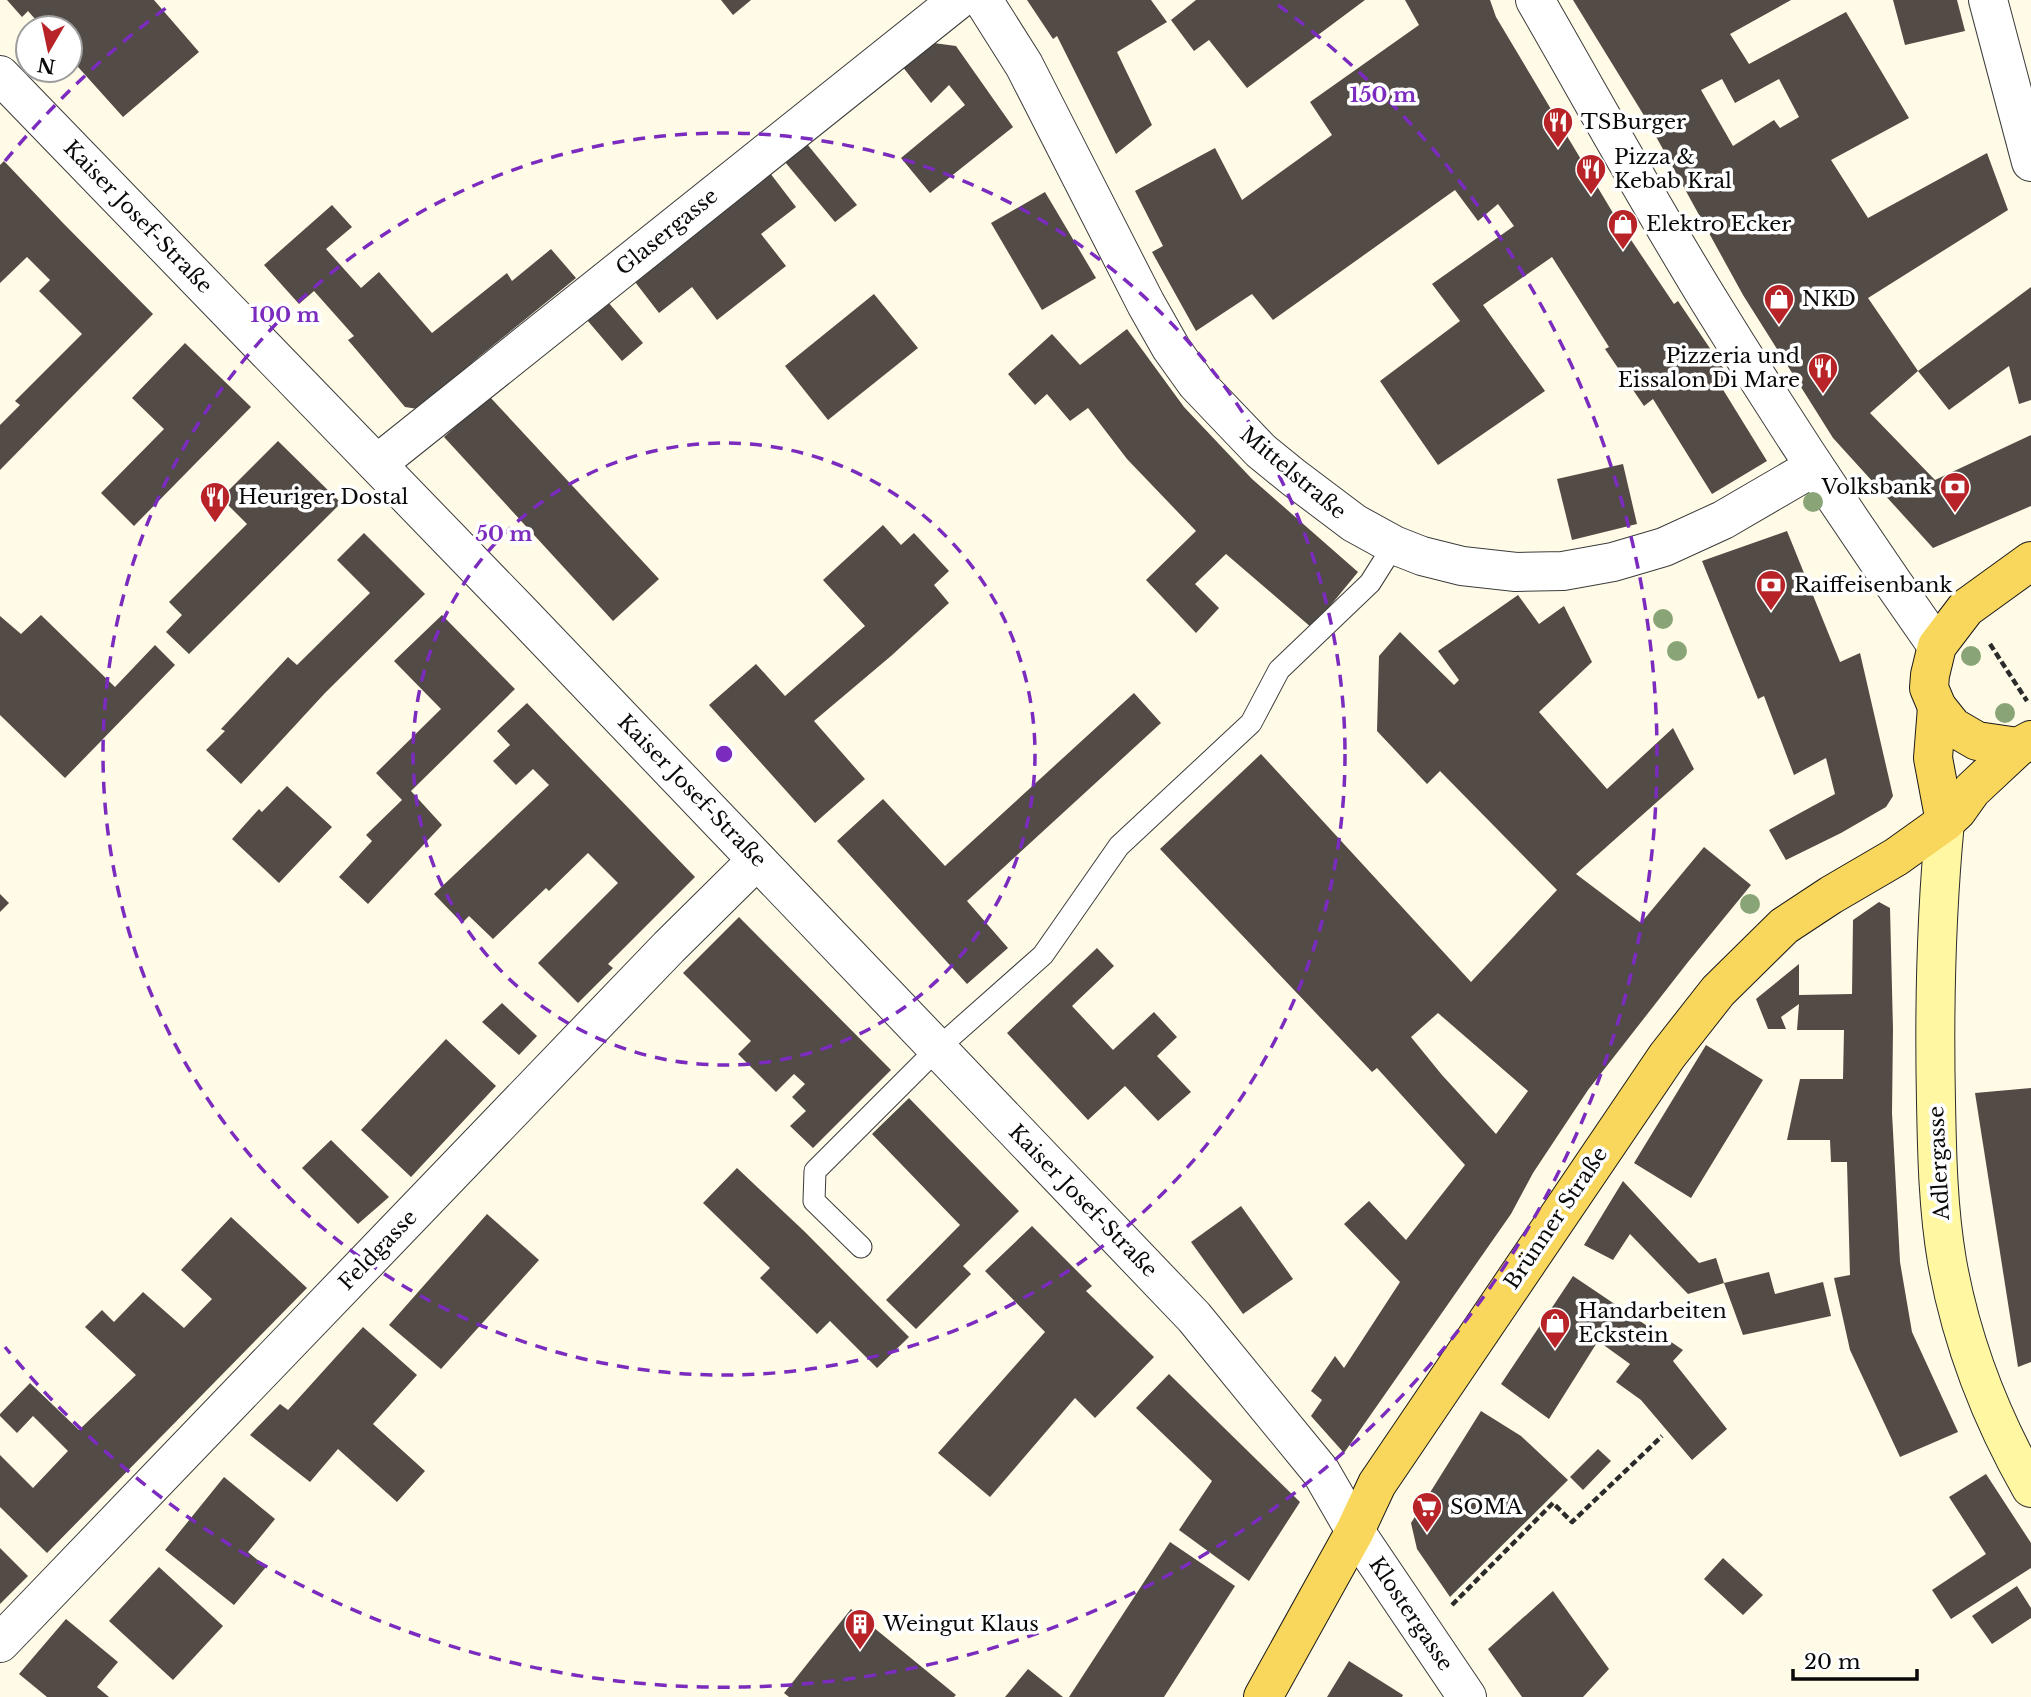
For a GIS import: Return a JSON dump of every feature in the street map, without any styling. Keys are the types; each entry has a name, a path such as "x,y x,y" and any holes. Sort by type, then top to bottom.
{"main road":[{"path":"2024,743 1976,741 1953,727 1937,707 1930,688 1930,675 1937,646 1966,608 2031,561"},
{"path":"1937,707 1933,758 1945,822"},
{"name":"Brünner Straße","path":"1263,1697 1355,1531 1377,1484 1667,1055 1718,991 1784,926 1830,895 1896,857 1945,822 1972,790 2024,743"},
{"name":"Adlergasse","path":"1945,822 1938,889 1934,980 1938,1163 1943,1229 1957,1305 1972,1358 1985,1394 2031,1488"}],"street":[{"name":"Glasergasse","path":"377,464 958,0"},
{"name":"Mittelstraße","path":"983,0 1024,65 1171,348 1196,383 1261,451 1354,523 1394,545 1422,556 1462,566 1516,572 1563,571 1613,562 1664,547 1723,520 1814,467"},
{"path":"1535,0 1709,301 1814,467 1937,646"},
{"path":"1988,0 2031,162"},
{"name":"Kaiser Josef-Straße","path":"0,75 377,464 1194,1317 1321,1472 1355,1531"},
{"name":"Feldgasse","path":"0,1643 669,947 757,860"},
{"name":"Klostergasse","path":"1355,1531 1467,1697"}],"lane":[{"path":"861,1247 814,1201 815,1171 937,1049 1043,955 1119,846 1251,723 1279,670 1370,583 1394,545"}],"path":[{"path":"1966,608 2031,708"},
{"path":"1425,1633 1553,1503 1572,1522 1662,1436"}],"building":[{"path":"7,0 154,0 199,52 123,117 84,74 84,14 31,14 28,11 19,14"},
{"path":"721,0 751,0 733,15"},
{"path":"1027,0 1151,0 1167,22 1117,52 1152,125 1116,154 1057,36 1053,39"},
{"path":"1196,0 1365,0 1247,88 1209,40 1194,51 1171,20"},
{"path":"1405,0 1490,0 1496,17 1613,213 1674,304 1678,301 1732,381 1722,388 1767,461 1712,494 1653,399 1644,406 1605,349 1609,347 1552,257 1483,305 1545,391 1438,465 1380,381 1460,321 1432,284 1514,226 1498,204 1478,221 1455,190 1273,320 1252,294 1196,331 1152,252 1163,246 1135,191 1215,148 1242,200 1332,135 1310,102 1419,25"},
{"path":"1573,0 1791,0 1730,34 1749,64 1846,12 1909,118 1831,160 1868,218 1987,153 2008,210 1868,298 1918,371 1870,413 1935,480 2031,435 2031,506 1933,548 1833,438 1743,295 1648,122","holes":["1722,79 1735,103 1779,79 1799,117 1780,128 1774,120 1733,146 1701,90"]},
{"path":"1893,0 1957,0 1965,31 1905,45"},
{"path":"926,42 956,46 1013,127 930,193 901,158 965,105 949,85 931,103 902,66"},
{"path":"807,144 857,205 835,222 785,162"},
{"path":"4,161 153,314 0,470 0,425 20,405 15,401 82,334 39,291 50,280 27,257 0,283 0,165"},
{"path":"770,173 796,207 761,234 786,266 717,320 692,287 659,313 632,278"},
{"path":"1045,192 1096,278 1042,310 991,223"},
{"path":"332,205 352,227 326,249 361,288 379,272 432,333 507,273 512,281 551,249 576,278 418,409 405,407 348,340 354,336 314,291 299,304 264,265"},
{"path":"2031,287 2031,400 2019,404 2009,366 1949,410 1918,371"},
{"path":"874,294 918,348 828,420 785,366"},
{"path":"608,302 643,343 622,361 587,320"},
{"path":"1127,329 1184,407 1252,479 1358,572 1312,628 1226,554 1195,584 1219,608 1196,633 1146,580 1196,531 1127,459 1088,408 1070,421 1047,394 1035,405 1008,374 1052,334 1080,365"},
{"path":"185,343 251,407 134,526 101,493 164,429 132,398"},
{"path":"489,396 659,579 613,621 444,437"},
{"path":"278,441 341,503 189,654 166,632 182,615 169,602 247,524 221,498"},
{"path":"1623,464 1637,524 1572,540 1557,479"},
{"path":"883,525 901,545 914,533 949,571 934,585 949,603 814,721 865,779 815,823 709,705 756,664 785,696 865,626 823,580"},
{"path":"1787,531 1840,662 1860,653 1893,796 1886,807 1786,860 1769,830 1835,794 1826,758 1794,775 1764,696 1758,699 1702,561"},
{"path":"364,533 425,594 325,693 241,784 206,750 225,731 221,729 288,657 297,665 370,593 337,560"},
{"path":"1518,595 1539,624 1564,606 1592,662 1539,712 1607,789 1673,728 1694,769 1576,874 1641,923 1704,847 1751,885 1588,1090 1533,1173 1511,1214 1344,1453 1311,1416 1322,1400 1311,1391 1335,1356 1344,1368 1400,1282 1344,1224 1369,1201 1406,1240 1465,1165 1377,1068 1372,1072 1160,849 1261,754 1471,982 1557,890 1440,771 1427,784 1377,731 1379,656 1400,632 1454,685 1459,680 1438,651","holes":["1438,1013 1528,1091 1496,1134 1411,1037"]},
{"path":"41,615 115,687 155,645 175,665 65,778 0,715 0,616 21,634"},
{"path":"442,615 515,689 411,791 442,825 368,904 339,877 372,841 366,835 402,800 376,773 441,709 394,661"},
{"path":"1134,693 1161,723 967,901 1008,948 967,984 837,841 883,799 945,866"},
{"path":"527,703 695,877 608,964 613,968 578,1003 538,963 618,883 588,853 549,891 546,888 493,939 469,916 462,923 434,894 549,785 533,769 516,785 493,761 510,745 497,731"},
{"path":"287,786 332,827 279,883 232,839 259,809 262,812"},
{"path":"0,894 9,903 0,912"},
{"path":"1879,902 1890,908 1892,1113 1900,1262 1912,1332 1958,1432 1900,1457 1850,1350 1834,1278 1850,1275 1847,1162 1831,1162 1830,1140 1787,1140 1800,1079 1843,1079 1844,1030 1797,1030 1799,1004 1781,1017 1786,1029 1768,1029 1756,999 1799,964 1799,995 1852,994 1853,920"},
{"path":"739,917 891,1070 813,1148 790,1126 806,1111 792,1097 805,1084 794,1074 776,1092 738,1054 751,1041 683,973"},
{"path":"1097,948 1114,966 1072,1006 1113,1050 1154,1012 1177,1037 1157,1056 1191,1092 1158,1121 1125,1086 1088,1120 1007,1033"},
{"path":"502,1003 537,1036 519,1055 482,1022"},
{"path":"446,1039 496,1086 411,1177 361,1130"},
{"path":"1706,1045 1763,1080 1691,1198 1634,1163"},
{"path":"2031,1088 2031,1362 2018,1367 1975,1093"},
{"path":"909,1098 1019,1211 963,1266 971,1274 916,1329 886,1300 960,1225 872,1134"},
{"path":"331,1140 389,1197 358,1224 302,1168"},
{"path":"737,1168 909,1337 877,1368 830,1321 817,1334 760,1278 770,1268 703,1203"},
{"path":"1623,1181 1699,1263 1716,1258 1724,1283 1688,1294 1630,1234 1613,1260 1584,1245"},
{"path":"1241,1206 1293,1279 1243,1314 1191,1242"},
{"path":"487,1214 539,1260 441,1369 389,1325"},
{"path":"231,1217 307,1288 47,1553 0,1507 0,1455 33,1488 68,1451 33,1416 17,1433 0,1414 30,1383 79,1430 136,1375 85,1327 102,1310 114,1322 143,1292 184,1328 212,1299 181,1270"},
{"path":"1032,1226 1092,1286 1086,1291 1154,1357 1095,1418 1075,1398 990,1497 938,1453 1045,1332 985,1271"},
{"path":"1769,1272 1775,1294 1823,1282 1831,1316 1743,1335 1724,1283"},
{"path":"1573,1276 1683,1350 1673,1361 1727,1429 1692,1460 1641,1400 1616,1382 1630,1364 1598,1341 1549,1419 1501,1384"},
{"path":"363,1327 417,1375 373,1424 425,1471 397,1502 338,1449 310,1482 250,1435 280,1404 288,1410"},
{"path":"1169,1374 1300,1502 1249,1581 1179,1530 1212,1481 1136,1408"},
{"path":"1481,1411 1521,1436 1568,1480 1450,1597 1417,1549 1411,1523"},
{"path":"1598,1449 1611,1461 1583,1490 1570,1477"},
{"path":"1986,1474 2031,1543 2031,1568 1951,1619 1932,1590 1986,1554 1949,1497"},
{"path":"224,1477 275,1519 248,1552 266,1567 234,1605 165,1550"},
{"path":"1170,1542 1235,1586 1164,1697 1069,1697"},
{"path":"0,1548 28,1576 0,1604"},
{"path":"1723,1558 1763,1595 1743,1615 1704,1579"},
{"path":"159,1567 223,1626 173,1680 109,1621"},
{"path":"2017,1586 2031,1608 2031,1618 1992,1644 1972,1616"},
{"path":"1553,1591 1609,1669 1583,1697 1522,1697 1488,1649"},
{"name":"Weingut Klaus","path":"851,1609 956,1695 789,1697 784,1693"},
{"path":"66,1619 118,1662 97,1687 109,1697 47,1697 19,1674"},
{"path":"1349,1661 1403,1695 1402,1697 1327,1697"},
{"path":"1028,1669 1063,1697 1005,1697"}],"place":[{"name":"TSBurger","path":"1558,149"},
{"name":"Pizza & Kebab Kral","path":"1591,196"},
{"name":"Elektro Ecker","path":"1623,251"},
{"name":"NKD","path":"1779,326"},
{"name":"Pizzeria und Eissalon Di Mare","path":"1823,395"},
{"name":"Volksbank","path":"1955,514"},
{"name":"Heuriger Dostal","path":"215,524"},
{"name":"Raiffeisenbank","path":"1771,612"},
{"name":"Handarbeiten Eckstein","path":"1555,1350"},
{"name":"SOMA","path":"1427,1534"},
{"name":"Weingut Klaus","path":"860,1651"}]}
